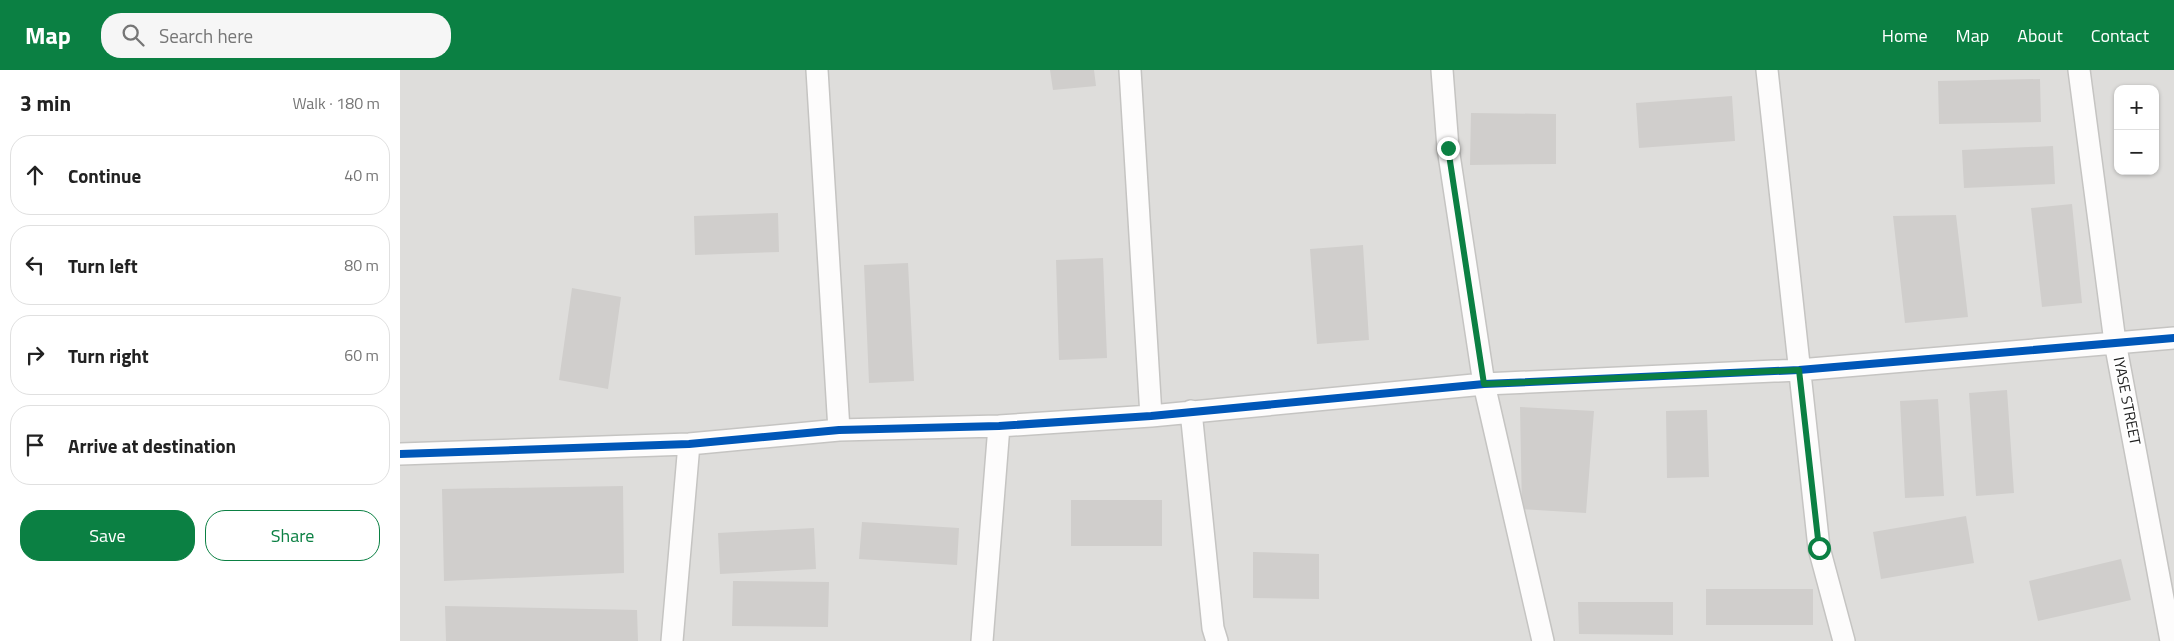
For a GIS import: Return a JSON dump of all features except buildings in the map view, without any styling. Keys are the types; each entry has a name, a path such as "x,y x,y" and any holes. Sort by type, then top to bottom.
{"street":[{"path":"817,70 839,430"},
{"path":"1130,70 1150,416"},
{"path":"1442,70 1448,148 1484,384 1543,641"},
{"path":"1767,70 1819,548 1844,641"},
{"name":"IYASE STREET","path":"2079,70 2115,342 2171,641"},
{"path":"400,454 689,444 839,430 999,426 1150,416 1484,384 1799,370 2174,338"},
{"path":"1191,411 1213,628 1217,641"},
{"path":"982,641 999,426"},
{"path":"672,641 689,444"}],"shaded area":[{"path":"400,70 2174,70 2174,641 400,641"}],"cycle path":[{"path":"400,454 689,444 839,430 999,426 1151,416 1484,384 1799,370 2174,338"}],"route":[{"path":"1448,148 1484,384 1799,370 1819,548"}]}
